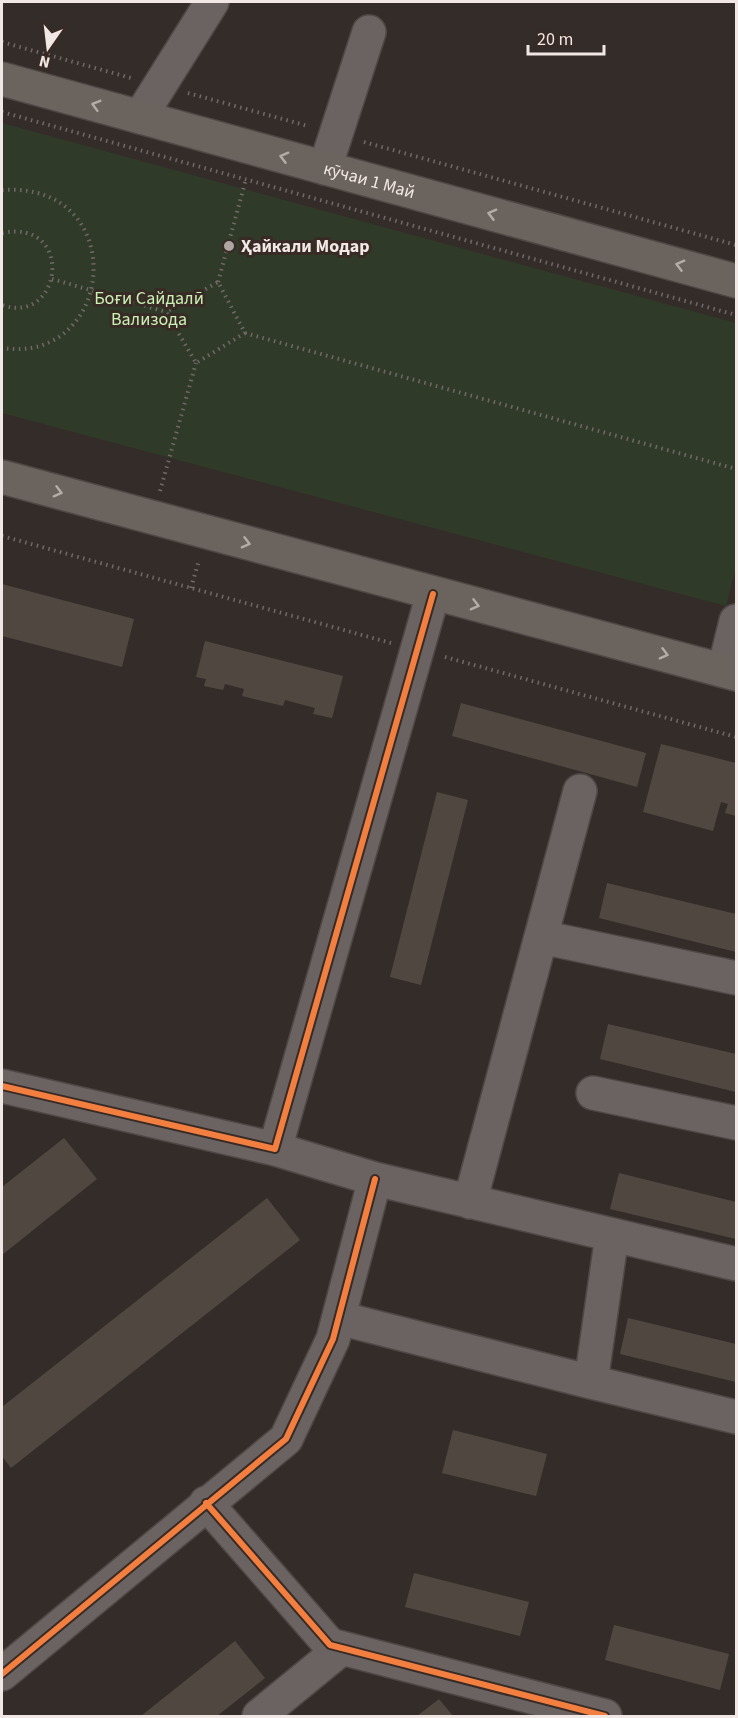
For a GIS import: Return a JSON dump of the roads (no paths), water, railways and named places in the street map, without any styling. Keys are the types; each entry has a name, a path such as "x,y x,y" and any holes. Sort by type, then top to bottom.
{"main road":[{"name":"кӯчаи 1 Май","path":"2,79 736,281"},
{"path":"2,477 730,672"}],"street":[{"path":"140,117 212,2"},
{"path":"325,168 369,32"},
{"path":"275,1149 433,594"},
{"path":"730,672 736,621"},
{"path":"470,1202 580,792"},
{"path":"541,937 736,978"},
{"path":"2,1086 275,1149 375,1179 736,1264"},
{"path":"593,1093 736,1123"},
{"path":"2,1674 286,1439 333,1340 375,1179"},
{"path":"591,1382 612,1235"},
{"path":"339,1318 736,1417"},
{"path":"206,1503 330,1645 541,1709 605,1716"},
{"path":"259,1716 342,1648"}],"place":[{"name":"Ҳайкали Модар","path":"229,246"}],"park label":[{"name":"Боғи Сайдалӣ Вализода","path":"149,308"}]}
